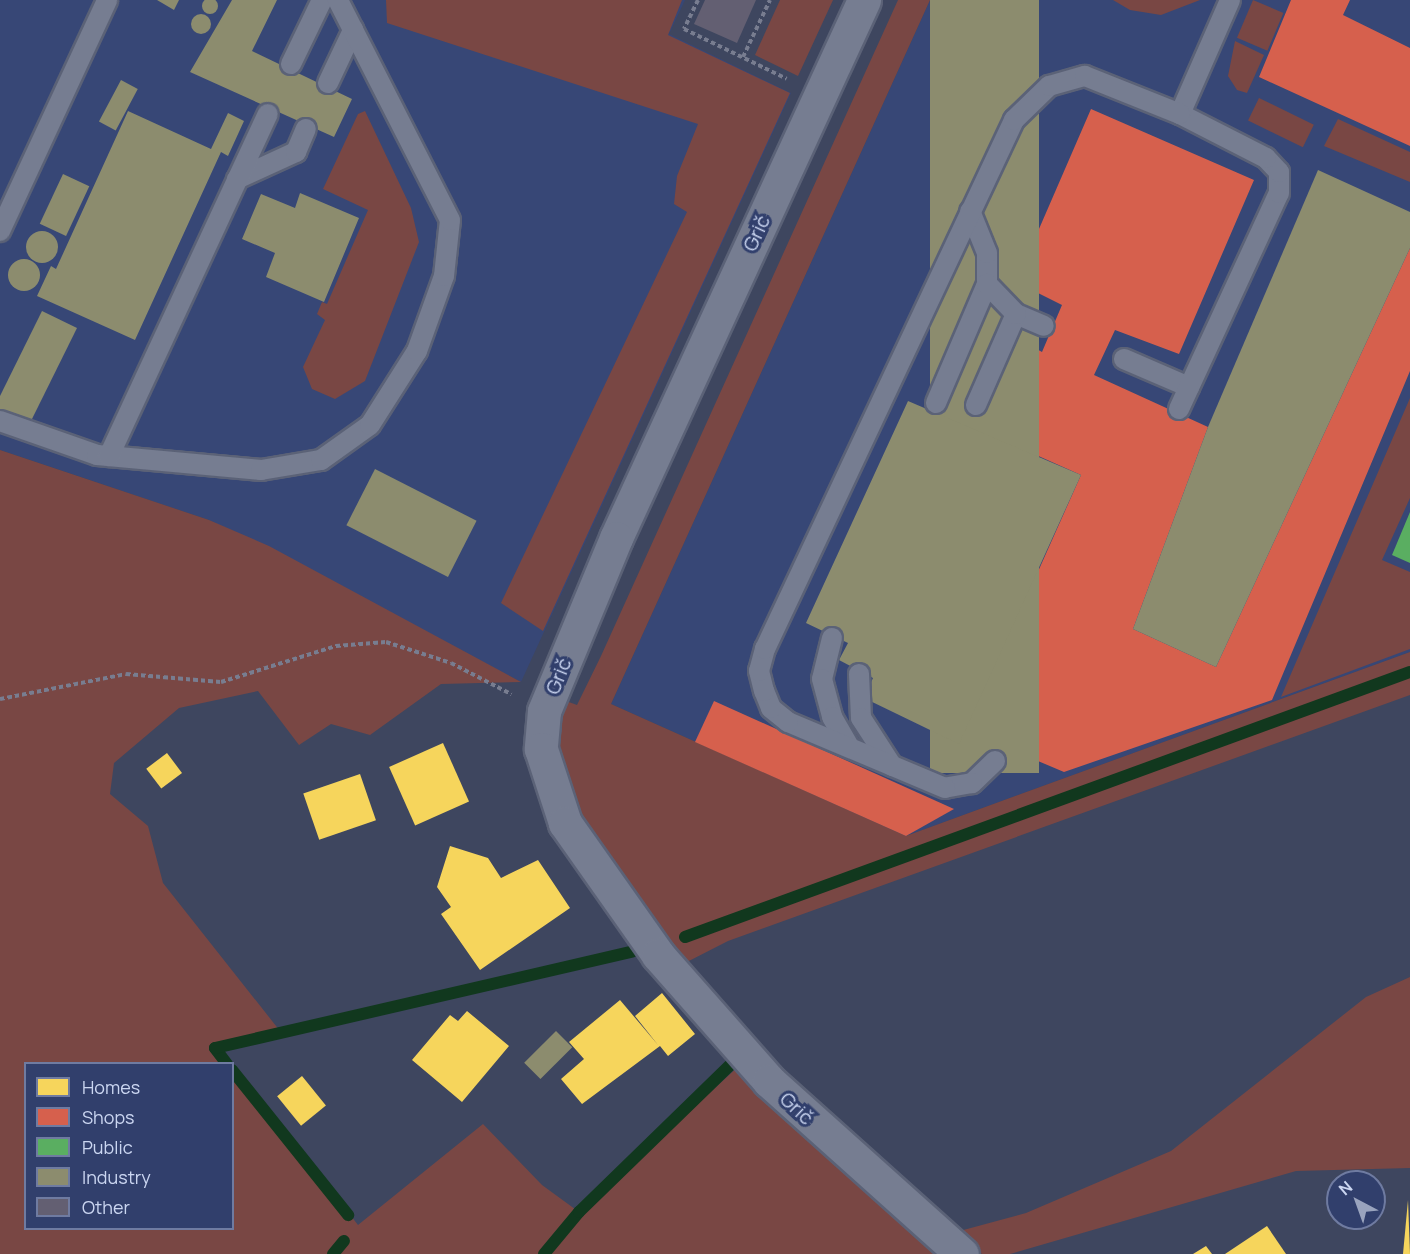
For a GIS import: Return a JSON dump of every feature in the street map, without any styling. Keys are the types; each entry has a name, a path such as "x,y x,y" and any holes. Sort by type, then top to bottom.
{"street":[{"name":"Grič","path":"864,0 616,538 544,711 541,749 548,780 565,823 613,896 769,1081 962,1254"}],"lane":[{"path":"0,231 107,0"},
{"path":"291,63 322,0"},
{"path":"0,421 109,456 261,470 321,460 370,425 417,351 444,276 450,220 338,0"},
{"path":"1180,114 1230,0"},
{"path":"328,83 353,30"},
{"path":"995,761 972,783 945,788 898,772 849,747 788,722 771,708 759,671 1014,120 1048,86 1085,76 1180,114 1266,158 1279,172 1279,193 1179,409"},
{"path":"109,456 268,114"},
{"path":"237,179 296,152 306,129"},
{"path":"936,402 987,284 987,253 970,211"},
{"path":"987,284 1016,314 1044,326"},
{"path":"976,405 1016,314"},
{"path":"1124,359 1189,387"},
{"path":"832,638 822,679 832,717 849,747"},
{"path":"859,675 861,718 879,752 898,772"}],"path":[{"path":"698,0 684,29 820,95"},
{"path":"743,57 770,0"},
{"path":"0,699 126,674 221,682 278,668 336,646 386,642 451,663 544,711"}],"shaded area":[{"path":"0,0 685,0 669,34 791,93 521,682 209,520 0,450"},
{"path":"386,0 682,0 668,35 790,93 543,631 501,603 687,212 674,204 677,176 698,124 387,23"},
{"path":"780,0 833,0 798,76 755,55"},
{"path":"898,0 930,0 611,704 906,836 1410,652 1410,695 728,941 683,964 571,808 556,730 566,701 577,705 601,656"},
{"path":"930,0 1410,0 1410,652 906,836 611,704"},
{"path":"1113,0 1200,0 1161,15 1130,10"},
{"path":"1253,0 1283,13 1267,51 1237,38"},
{"path":"1235,41 1264,55 1247,93 1237,90 1228,76"},
{"path":"1259,98 1314,125 1303,147 1248,120"},
{"path":"365,111 411,208 419,242 365,381 335,399 312,389 303,367 325,320 317,314 322,302 327,304 368,210 323,189 358,114"},
{"path":"1338,119 1410,152 1410,182 1324,146"},
{"path":"1410,398 1410,498 1382,560 1410,572 1410,649 1281,697"},
{"path":"0,450 209,520 269,546 521,682 441,684 370,735 331,724 299,745 258,691 179,708 114,763 110,794 148,826 163,883 280,1031 223,1051 232,1062 24,1062 24,1230 234,1230 234,1065 358,1225 483,1124 542,1185 579,1212 740,1065 945,1254 0,1254"},
{"path":"1410,977 1410,1168 1296,1171 1010,1254 982,1254 956,1232 1026,1213 1171,1151 1366,997"}],"building: Homes":[{"path":"443,743 469,801 415,825 389,767"},
{"path":"167,753 182,773 161,789 146,769"},
{"path":"360,774 376,820 319,840 303,794"},
{"path":"450,846 488,858 501,878 538,860 570,908 480,970 441,914 451,907 437,887"},
{"path":"662,993 695,1034 668,1056 660,1046 582,1104 561,1079 584,1059 569,1042 620,1000 658,1045 635,1016"},
{"path":"467,1011 509,1046 462,1102 412,1060 450,1015 458,1021"},
{"path":"302,1076 326,1106 301,1126 277,1096"},
{"path":"1408,1200 1410,1254 1403,1254"},
{"path":"1267,1226 1286,1254 1225,1254"},
{"path":"1206,1246 1212,1254 1193,1254"}],"building: Shops":[{"path":"1291,0 1350,0 1343,15 1410,48 1410,146 1259,77"},
{"path":"1091,109 1254,180 1179,354 1115,330 1094,375 1208,427 1133,629 1216,667 1410,248 1410,371 1272,700 1064,772 967,731 1081,475 949,416 958,399 991,414 1026,343 1042,352 1062,305 1016,282"},
{"path":"714,701 954,809 906,836 695,742"}],"building: Public":[{"path":"1410,512 1410,563 1392,555"}],"building: Industry":[{"path":"206,-1 214,-1 218,3 218,9 213,14 207,14 202,9 202,3"},
{"path":"157,0 179,0 174,10"},
{"path":"232,0 277,0 252,51 352,99 334,137 190,72"},
{"path":"930,0 1039,0 1039,773 930,773"},
{"path":"201,14 208,17 211,24 208,31 201,34 194,31 191,24 194,17"},
{"path":"121,80 138,89 116,130 99,121"},
{"path":"128,111 211,149 228,113 244,121 228,156 221,152 135,340 37,296 51,266 56,269"},
{"path":"1318,170 1410,212 1410,248 1216,667 1133,629 1208,427"},
{"path":"63,174 89,186 66,236 40,224"},
{"path":"300,193 359,218 324,302 266,277 275,253 242,239 261,194 295,208"},
{"path":"42,231 54,235 58,247 54,259 42,263 30,259 26,247 30,235"},
{"path":"24,259 36,263 40,275 36,287 24,291 12,287 8,275 12,263"},
{"path":"42,311 77,328 30,423 0,409 0,396"},
{"path":"908,401 1081,475 959,744 864,698 873,678 839,660 848,643 806,623"},
{"path":"375,469 477,521 448,577 346,525"},
{"path":"556,1031 572,1047 540,1079 524,1063"}],"building: Other":[{"path":"705,0 756,0 737,43 694,24"}],"waterway":[{"path":"685,937 1410,672"},
{"path":"226,1062 215,1048 632,952"},
{"path":"544,1254 579,1212 730,1065"},
{"path":"234,1072 348,1215"},
{"path":"333,1254 344,1241"}]}
